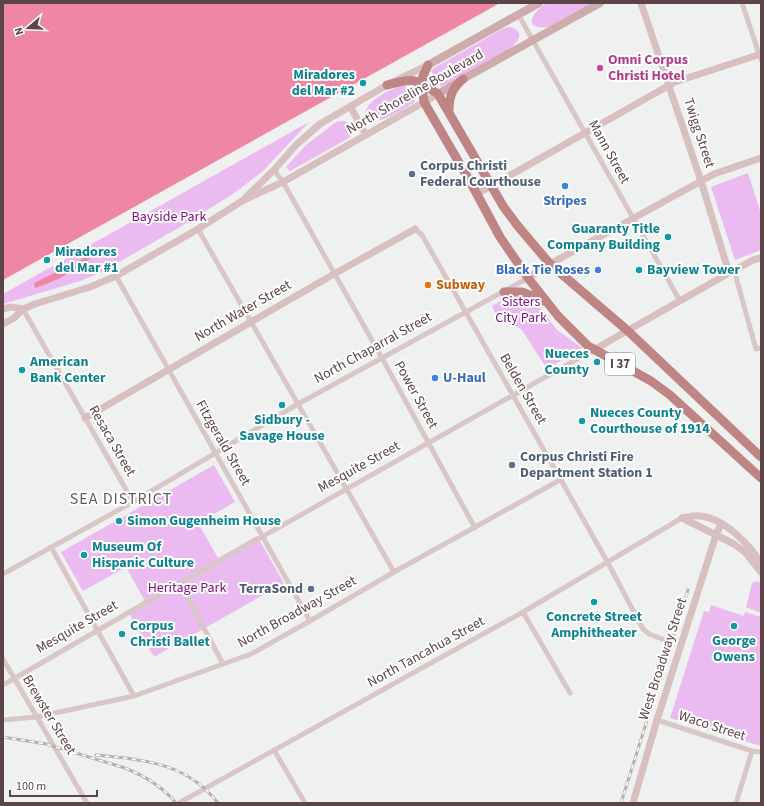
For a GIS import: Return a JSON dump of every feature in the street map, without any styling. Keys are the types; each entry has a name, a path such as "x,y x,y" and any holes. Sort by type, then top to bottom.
{"highway":[{"path":"428,65 423,76 422,83 424,102 500,237 547,303 558,316 593,348"},
{"path":"448,111 451,91 462,79"},
{"path":"388,85 406,80 414,80 440,94 448,111 503,206 517,225 550,264 628,331"},
{"path":"504,292 522,292 547,303"},
{"name":"I 37","path":"628,331 761,457"},
{"name":"I 37","path":"593,348 652,381 670,395 761,478"}],"main road":[{"name":"North Shoreline Boulevard","path":"428,65 539,3"},
{"name":"North Shoreline Boulevard","path":"440,94 462,79 600,3"}],"street":[{"name":"Twigg Street","path":"640,3 732,272 737,281 759,349"},
{"path":"477,194 676,82 760,56 742,3"},
{"name":"Mann Street","path":"518,14 680,302"},
{"name":"North Shoreline Boulevard","path":"242,202 274,170 296,145 320,124 388,85 428,65"},
{"name":"North Shoreline Boulevard","path":"3,324 14,318 23,309 90,287 116,276 242,202 283,182 440,94"},
{"path":"350,106 366,135"},
{"name":"North Chaparral Street","path":"3,574 133,502 298,404 504,292 550,264 633,218 714,174 761,158"},
{"name":"Power Street","path":"274,170 283,182 382,358 475,528"},
{"path":"198,229 394,572"},
{"name":"North Water Street","path":"85,418 167,369 415,229"},
{"name":"Belden Street","path":"415,229 422,235 608,562 643,629 648,634 665,640"},
{"name":"Mesquite Street","path":"3,685 593,348 628,331 753,260 761,258"},
{"name":"Fitzgerald Street","path":"116,276 310,621"},
{"name":"North Shoreline Boulevard","path":"3,309 11,307 23,309"},
{"name":"Resaca Street","path":"23,309 133,502"},
{"name":"North Broadway Street","path":"3,720 36,717 134,696 251,654 394,572 560,480"},
{"path":"682,518 702,516 721,524 740,537 761,563"},
{"path":"682,518 734,544 745,552 761,572"},
{"name":"North Tancahua Street","path":"179,803 523,612 682,518"},
{"name":"West Broadway Street","path":"633,803 657,720 716,535 721,524"},
{"path":"51,547 134,696"},
{"path":"180,583 223,664"},
{"path":"523,612 570,693"},
{"name":"Brewster Street","path":"3,659 87,803"},
{"name":"Waco Street","path":"657,720 752,751 761,752"},
{"path":"274,750 305,803"},
{"path":"736,803 752,751"}],"green space":[{"path":"547,3 592,3 549,27 535,26 532,24 533,16"},
{"path":"509,27 514,28 519,33 519,39 511,48 441,87 431,71 434,68 502,29"},
{"path":"404,84 415,102 385,118 373,121 368,120 365,113 371,103 381,95"},
{"path":"341,121 350,124 351,126 349,138 290,171 286,167 306,145 336,122"},
{"name":"Bayside Park","path":"309,122 263,171 233,194 180,227 100,273 80,281 3,304 3,294"},
{"path":"748,173 761,214 761,250 735,260 711,187"},
{"name":"Sisters City Park","path":"518,294 534,300 557,330 582,348 547,369 522,330 495,313 492,306 510,296"},
{"name":"Heritage Park","path":"214,465 235,502 198,523 218,558 257,536 284,583 154,657 129,613 146,603 126,567 83,591 61,552"},
{"path":"758,581 761,585 761,613 746,607 752,583"},
{"path":"711,605 744,616 745,612 761,617 761,746 670,718 704,611 709,612"}],"shaded area":[{"path":"3,3 500,3 3,280"},
{"path":"98,251 69,273 35,288 34,283"}],"railway":[{"path":"621,803 688,590"},
{"path":"3,737 46,744 125,768 153,782 165,791 176,803"},
{"path":"96,755 147,762 178,771 206,789 218,803"}],"place":[{"name":"Omni Corpus Christi Hotel","path":"600,68"},
{"name":"Miradores del Mar #2","path":"363,83"},
{"name":"Corpus Christi Federal Courthouse","path":"412,174"},
{"name":"Stripes","path":"565,186"},
{"name":"Guaranty Title Company Building","path":"668,237"},
{"name":"Miradores del Mar #1","path":"47,260"},
{"name":"Black Tie Roses","path":"598,270"},
{"name":"Bayview Tower","path":"639,270"},
{"name":"Subway","path":"428,285"},
{"name":"Nueces County","path":"597,362"},
{"name":"American Bank Center","path":"22,370"},
{"name":"U-Haul","path":"435,378"},
{"name":"Sidbury - Savage House","path":"282,405"},
{"name":"Nueces County Courthouse of 1914","path":"582,421"},
{"name":"Corpus Christi Fire Department Station 1","path":"512,465"},
{"name":"Simon Gugenheim House","path":"119,521"},
{"name":"Museum Of Hispanic Culture","path":"84,555"},
{"name":"TerraSond","path":"311,589"},
{"name":"Concrete Street Amphitheater","path":"594,602"},
{"name":"George Owens","path":"734,626"},
{"name":"Corpus Christi Ballet","path":"122,634"}],"district":[{"name":"SEA DISTRICT","path":"121,499"}]}
